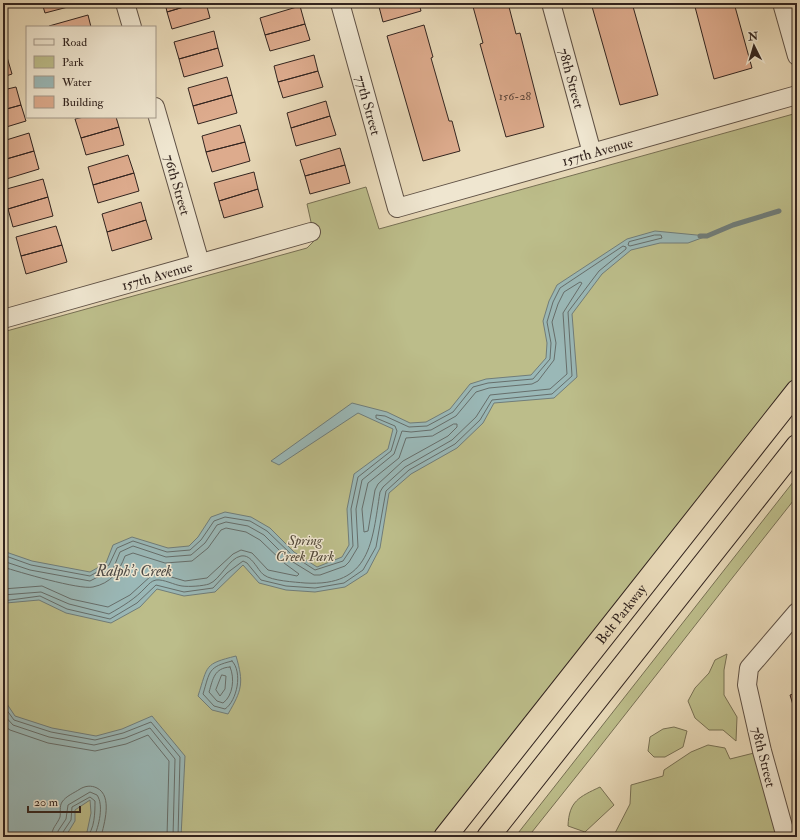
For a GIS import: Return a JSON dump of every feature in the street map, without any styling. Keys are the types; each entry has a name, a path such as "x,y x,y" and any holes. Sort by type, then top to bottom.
{"highway":[{"name":"Belt Parkway","path":"445,837 797,391"},
{"path":"488,837 797,446"}],"street":[{"path":"125,3 132,26"},
{"name":"77th Street","path":"340,3 397,208"},
{"name":"78th Street","path":"551,3 592,153"},
{"path":"782,3 797,56"},
{"name":"157th Avenue","path":"397,208 797,95"},
{"name":"76th Street","path":"156,110 200,264"},
{"name":"157th Avenue","path":"3,319 311,232"},
{"name":"78th Street","path":"786,837 762,751 747,685 747,677 749,668 797,612"}],"green space":[{"name":"Spring Creek Park","path":"797,113 797,391 445,837 3,837 3,332 307,248 315,240 307,204 366,187 379,229"},
{"path":"797,477 797,496 528,837 515,837"},
{"path":"727,654 724,670 724,695 737,717 736,741 723,730 709,730 695,718 688,701 695,688 709,673 715,660"},
{"path":"674,727 687,731 683,747 665,757 654,757 648,751 650,737 663,729"},
{"path":"708,745 725,748 730,759 762,751 786,837 613,837 630,804 631,785 663,776 664,770 691,752"},
{"path":"600,787 614,805 585,832 568,826 570,811 576,801"}],"water":[{"name":"Ralph’s Creek","path":"655,231 707,236 688,243 660,243 631,250 602,274 572,314 577,377 554,398 494,403 483,423 457,448 411,474 389,493 380,548 367,573 345,587 315,592 286,590 259,583 243,565 215,592 184,596 157,589 140,607 111,623 66,613 39,600 6,603 3,605 3,551 32,561 90,572 106,563 113,545 132,537 168,548 189,546 198,537 211,517 225,512 251,517 270,528 294,552 317,567 342,557 349,545 347,509 354,474 388,449 393,429 358,413 279,465 271,461 352,403 387,412 410,423 426,422 450,409 470,384 486,379 531,375 546,358 547,343 543,321 549,301 557,285 627,239"},
{"path":"236,656 241,680 236,699 228,714 212,710 198,696 206,672 209,667 218,661"},
{"path":"3,698 15,716 52,728 96,736 122,729 152,716 185,756 181,837 78,837 87,832 91,813 90,800 75,810 75,821 67,834 69,837 8,837 3,830"}],"building":[{"path":"42,3 83,3 45,13"},
{"path":"165,3 197,3 167,12"},
{"path":"197,3 206,3 210,18 172,29 167,12"},
{"path":"378,3 419,3 421,11 383,22"},
{"path":"472,3 508,3 516,34 520,33 544,127 506,137 480,44 483,43"},
{"path":"591,3 632,3 658,95 620,105"},
{"path":"694,3 734,3 752,68 714,79"},
{"path":"300,6 305,24 265,35 260,18"},
{"path":"88,15 91,26 49,26"},
{"path":"305,24 310,40 270,51 265,35"},
{"path":"424,25 433,57 431,58 449,121 452,121 460,151 423,161 387,36"},
{"path":"214,31 218,48 179,59 174,42"},
{"path":"3,42 7,57 3,58"},
{"path":"218,48 223,66 184,77 179,59"},
{"path":"314,55 318,71 278,82 274,66"},
{"path":"7,57 12,74 3,77 3,58"},
{"path":"318,71 323,87 283,98 278,82"},
{"path":"227,77 232,95 193,106 188,88"},
{"path":"16,87 21,105 3,110 3,90"},
{"path":"232,95 237,113 198,124 193,106"},
{"path":"326,101 330,116 291,128 287,113"},
{"path":"21,105 26,121 3,128 3,110"},
{"path":"330,116 336,135 296,146 291,128"},
{"path":"116,118 119,127 81,138 75,119"},
{"path":"240,125 245,142 206,152 202,136"},
{"path":"119,127 124,145 86,155 81,138"},
{"path":"29,133 34,151 3,160 3,141"},
{"path":"245,142 250,161 212,172 206,152"},
{"path":"340,148 345,165 305,176 300,160"},
{"path":"34,151 39,169 3,180 3,160"},
{"path":"128,155 134,173 93,185 88,167"},
{"path":"345,165 350,183 310,194 305,176"},
{"path":"254,172 258,189 219,201 214,183"},
{"path":"134,173 139,191 98,203 93,185"},
{"path":"43,179 48,197 8,209 3,190"},
{"path":"258,189 263,207 224,218 219,201"},
{"path":"48,197 53,216 13,227 8,209"},
{"path":"141,202 146,220 107,232 102,214"},
{"path":"146,220 152,239 112,251 107,232"},
{"path":"56,226 62,245 21,256 16,237"},
{"path":"62,245 67,262 26,274 21,256"},
{"path":"797,693 797,718 790,695"}],"waterway":[{"name":"Ralph’s Creek","path":"700,236 707,236 733,225 779,211"}]}
